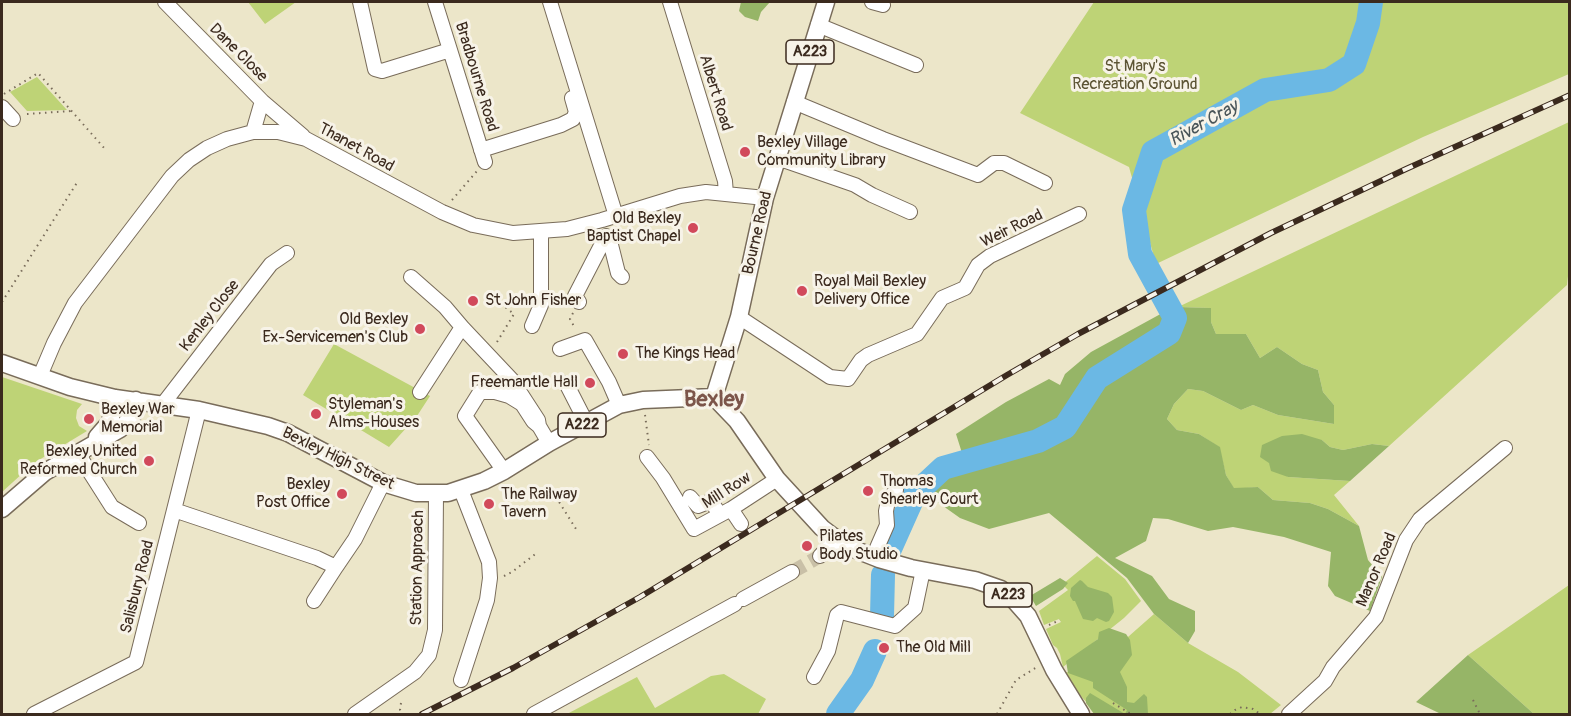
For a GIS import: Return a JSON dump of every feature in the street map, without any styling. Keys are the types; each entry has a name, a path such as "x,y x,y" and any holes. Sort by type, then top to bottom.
{"main road":[{"name":"Bourne Road","path":"714,397 739,317 765,198 826,2"},
{"name":"Bexley High Street","path":"2,363 115,398 199,410 268,426 288,433 383,483 416,493 436,494 461,490 504,471 549,443 619,405 643,400 714,397"},
{"name":"A223","path":"714,397 737,422 777,479 816,522 846,546 883,560 975,580 1000,589 1013,599 1028,616 1054,670 1081,714"},
{"path":"84,448 110,422 115,398"},
{"path":"2,509 32,481 84,448 120,429 132,417 136,400"}],"street":[{"name":"Dane Close","path":"165,2 262,101 306,139"},
{"path":"360,2 375,69 382,71 450,50"},
{"name":"Bradbourne Road","path":"435,2 481,161"},
{"path":"481,161 573,119 576,112 541,2"},
{"path":"550,2 616,216"},
{"name":"Albert Road","path":"670,2 725,181 726,194"},
{"path":"818,25 916,65"},
{"name":"Dane Close","path":"253,132 262,101"},
{"path":"794,102 978,175 994,163 1004,163 1045,183"},
{"path":"2,103 13,119"},
{"name":"Thanet Road","path":"40,376 75,303 172,176 189,160 207,148 227,139 253,132 278,132 306,139 442,212 473,225 513,233 567,229 680,196 706,192 765,198"},
{"path":"777,158 855,185 910,212"},
{"name":"Weir Road","path":"739,317 830,377 848,380 861,360 868,355 917,334 942,298 965,288 978,265 990,256 1079,214"},
{"path":"602,220 618,273 622,277"},
{"path":"532,326 541,305 541,232"},
{"path":"579,302 575,296 606,236"},
{"name":"Kenley Close","path":"163,404 272,264 287,254"},
{"path":"411,277 445,307 512,380 538,420 549,443"},
{"path":"572,324 585,340 619,405"},
{"path":"420,392 462,327"},
{"path":"560,349 585,340"},
{"path":"566,383 586,422"},
{"path":"504,471 465,416 480,392 495,392 509,396 522,404 533,422 539,426"},
{"name":"Salisbury Road","path":"34,714 136,662 199,410"},
{"path":"84,448 112,507 139,523"},
{"name":"Manor Road","path":"1289,714 1325,681 1333,667 1376,617 1406,540 1420,519 1505,448"},
{"name":"Mill Row","path":"649,450 694,529 726,512 777,479"},
{"path":"314,601 355,539 383,483"},
{"path":"460,680 487,600 490,578 489,562 461,490"},
{"path":"883,560 888,525 886,511 888,501 896,490"},
{"name":"Station Approach","path":"355,714 416,672 429,655 435,630 436,494"},
{"path":"690,496 698,506 711,501 741,524"},
{"path":"174,510 317,558 336,567"},
{"path":"820,556 836,539"},
{"path":"814,677 828,651 837,615 841,612 895,626 915,608 923,570"},
{"path":"534,714 792,572"}],"path":[{"path":"2,103 4,93 38,73 105,149"},
{"path":"13,119 17,123 28,113 71,111"},
{"path":"442,212 481,161"},
{"path":"2,302 78,181"},
{"path":"488,356 514,316 505,308"},
{"path":"645,410 649,450"},
{"path":"556,497 576,529"},
{"path":"490,578 497,579 512,572 538,552"},
{"path":"1056,622 1060,620"},
{"path":"997,714 1016,680 1042,663"},
{"path":"1473,700 1479,714"},
{"path":"401,703 402,714"},
{"path":"1113,703 1131,714"},
{"path":"1230,714 1242,707 1253,709 1260,714"}],"green space":[{"path":"248,2 296,2 265,24"},
{"path":"741,2 770,2 761,12 758,21 745,17 739,11"},
{"name":"St Mary's Recreation Ground","path":"1094,2 1569,2 1569,74 1423,137 1156,264 1129,167 1020,113"},
{"path":"37,77 67,110 27,111 10,92"},
{"path":"1569,122 1570,258 1567,285 1389,446 1372,444 1343,450 1330,447 1322,440 1269,463 1288,477 1350,481 1334,495 1359,526 1328,509 1310,503 1273,500 1258,487 1234,489 1226,475 1219,447 1199,434 1177,430 1167,419 1174,404 1188,389 1203,391 1241,410 1253,405 1278,415 1334,424 1334,405 1323,392 1318,370 1302,364 1277,347 1260,358 1246,334 1216,334 1211,322 1210,308 1178,307"},
{"path":"1178,307 1211,308 1211,322 1216,334 1246,334 1260,358 1277,347 1302,364 1318,370 1323,392 1334,405 1334,424 1278,415 1253,405 1241,410 1203,391 1188,389 1174,404 1167,419 1177,430 1199,434 1220,447 1226,475 1234,488 1258,487 1273,500 1310,503 1328,509 1359,526 1368,560 1382,577 1370,611 1335,596 1328,586 1331,552 1284,537 1233,527 1208,531 1168,519 1153,518 1146,541 1115,558 1152,576 1169,599 1195,611 1195,631 1188,643 1154,614 1127,578 1049,513 989,529 960,518 929,496 928,493 943,475 963,469 962,453 956,434 1006,402 1049,379 1060,385 1065,374 1091,352 1166,311"},
{"path":"334,344 430,396 417,416 389,447 303,395"},
{"path":"2,377 82,404 77,410 76,418 79,426 87,431 34,463 2,492"},
{"path":"1302,434 1322,440 1330,447 1343,450 1372,444 1389,446 1350,481 1288,477 1271,471 1269,463 1260,457 1262,445 1282,436"},
{"path":"1097,556 1125,579 1141,601 1124,618 1063,667 1060,654 1046,629 1061,622 1059,619 1044,625 1039,611 1068,590 1064,586 1036,606"},
{"path":"1060,578 1068,583 1063,589 1036,606 1030,596"},
{"path":"1080,580 1088,587 1108,593 1112,597 1114,612 1109,621 1097,618 1093,621 1083,619 1075,601 1070,596 1071,588"},
{"path":"1569,585 1569,714 1534,714 1468,655"},
{"path":"1154,614 1188,643 1238,672 1281,705 1270,714 1097,714 1079,694 1066,672 1086,674"},
{"path":"1109,628 1126,634 1130,640 1132,655 1120,672 1127,687 1127,702 1134,703 1144,694 1147,697 1148,714 1125,713 1127,710 1093,688 1093,682 1068,673 1066,661 1098,639 1099,632"},
{"path":"1468,655 1534,714 1441,714 1416,702"},
{"path":"724,674 766,699 758,714 567,714 637,677 655,708 711,676"},
{"path":"1090,693 1124,713 1094,714 1086,703 1086,698"}],"waterway":[{"name":"River Cray","path":"889,551 914,495 943,468 1038,441 1065,427 1097,378 1169,333 1175,318 1140,254 1134,210 1153,152 1265,90 1329,80 1354,64 1368,23 1371,2"},
{"name":"River Cray","path":"882,616 883,575"},
{"name":"River Cray","path":"838,714 862,680 875,651"}],"tunnel":[{"path":"792,572 820,556"}],"railway":[{"path":"422,714 513,668 640,597 1078,334 1271,233 1570,95"}],"place":[{"name":"Bexley Village Community Library","path":"745,152"},
{"name":"Old Bexley Baptist Chapel","path":"693,228"},
{"name":"Royal Mail Bexley Delivery Office","path":"802,291"},
{"name":"St John Fisher","path":"473,301"},
{"name":"Old Bexley Ex-Servicemen's Club","path":"420,329"},
{"name":"The Kings Head","path":"623,354"},
{"name":"Freemantle Hall","path":"590,383"},
{"name":"Styleman's Alms-Houses","path":"316,414"},
{"name":"Bexley War Memorial","path":"89,419"},
{"name":"Bexley United Reformed Church","path":"149,461"},
{"name":"Thomas Shearley Court","path":"868,491"},
{"name":"Bexley Post Office","path":"342,494"},
{"name":"The Railway Tavern","path":"489,504"},
{"name":"Pilates Body Studio","path":"807,546"},
{"name":"The Old Mill","path":"884,648"}],"district":[{"name":"Bexley","path":"714,400"}]}
